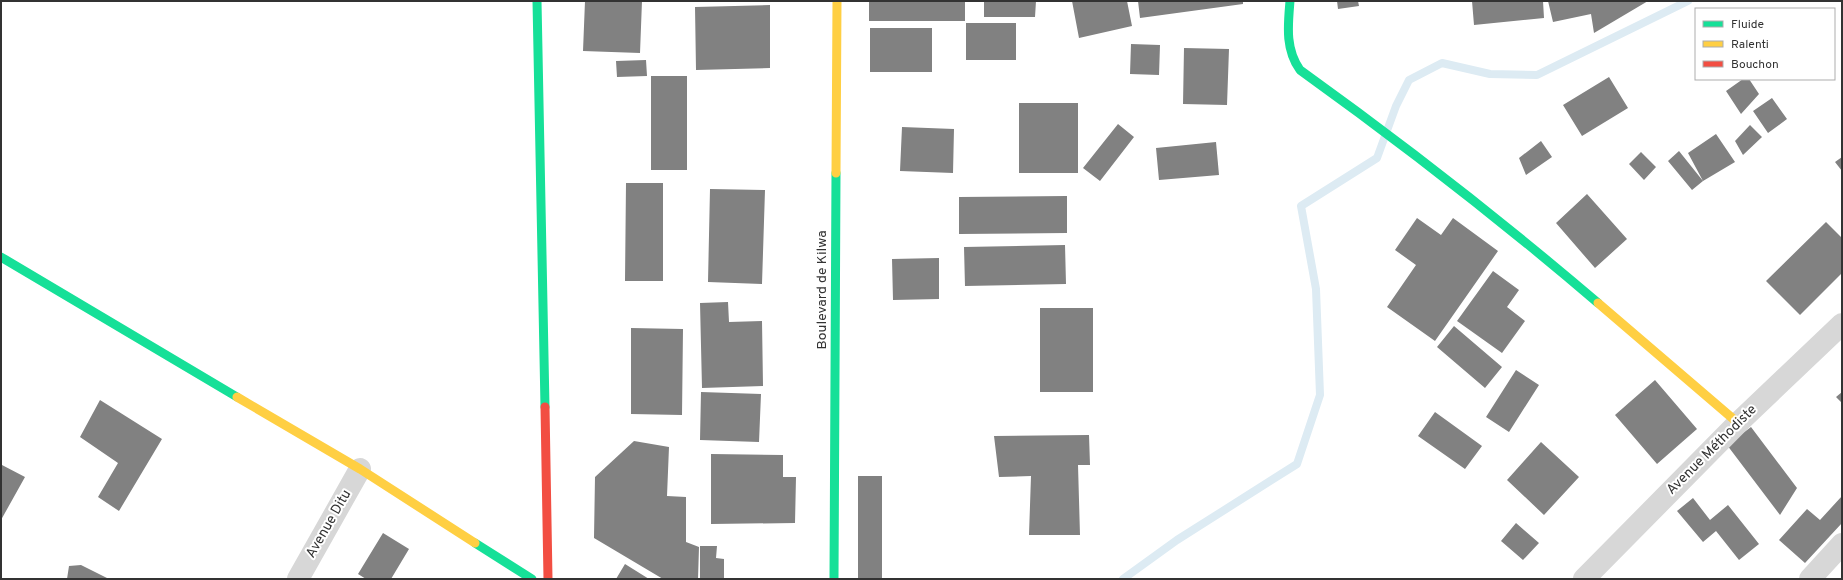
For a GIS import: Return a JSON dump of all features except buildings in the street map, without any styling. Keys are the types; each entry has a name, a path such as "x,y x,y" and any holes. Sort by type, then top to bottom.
{"street":[{"path":"537,1 548,579"},
{"name":"Boulevard de Kilwa","path":"834,579 837,1"},
{"path":"1290,1 1288,44 1293,62 1300,70 1386,132 1526,241 1738,423"},
{"path":"1,257 360,469 532,579"},
{"name":"Avenue Méthodiste","path":"1584,579 1738,423 1842,324"},
{"name":"Avenue Ditu","path":"298,579 360,469"},
{"path":"1810,579 1842,544"}],"waterway":[{"path":"1123,579 1177,540 1297,464 1320,395 1316,289 1301,206 1377,158 1396,106 1409,80 1442,63 1490,74 1537,75 1688,1"}],"traffic: fast":[{"path":"537,1 545,407"},
{"path":"1290,1 1288,28 1290,45 1295,62 1300,70 1377,126 1452,184 1598,303"},
{"path":"834,579 836,173"},
{"path":"1,257 237,397"},
{"path":"475,543 532,579"}],"traffic: slow":[{"path":"836,173 837,1"},
{"path":"1598,303 1738,423"},
{"path":"237,397 360,469 475,543"}],"traffic: jam":[{"path":"545,407 548,579"}]}
